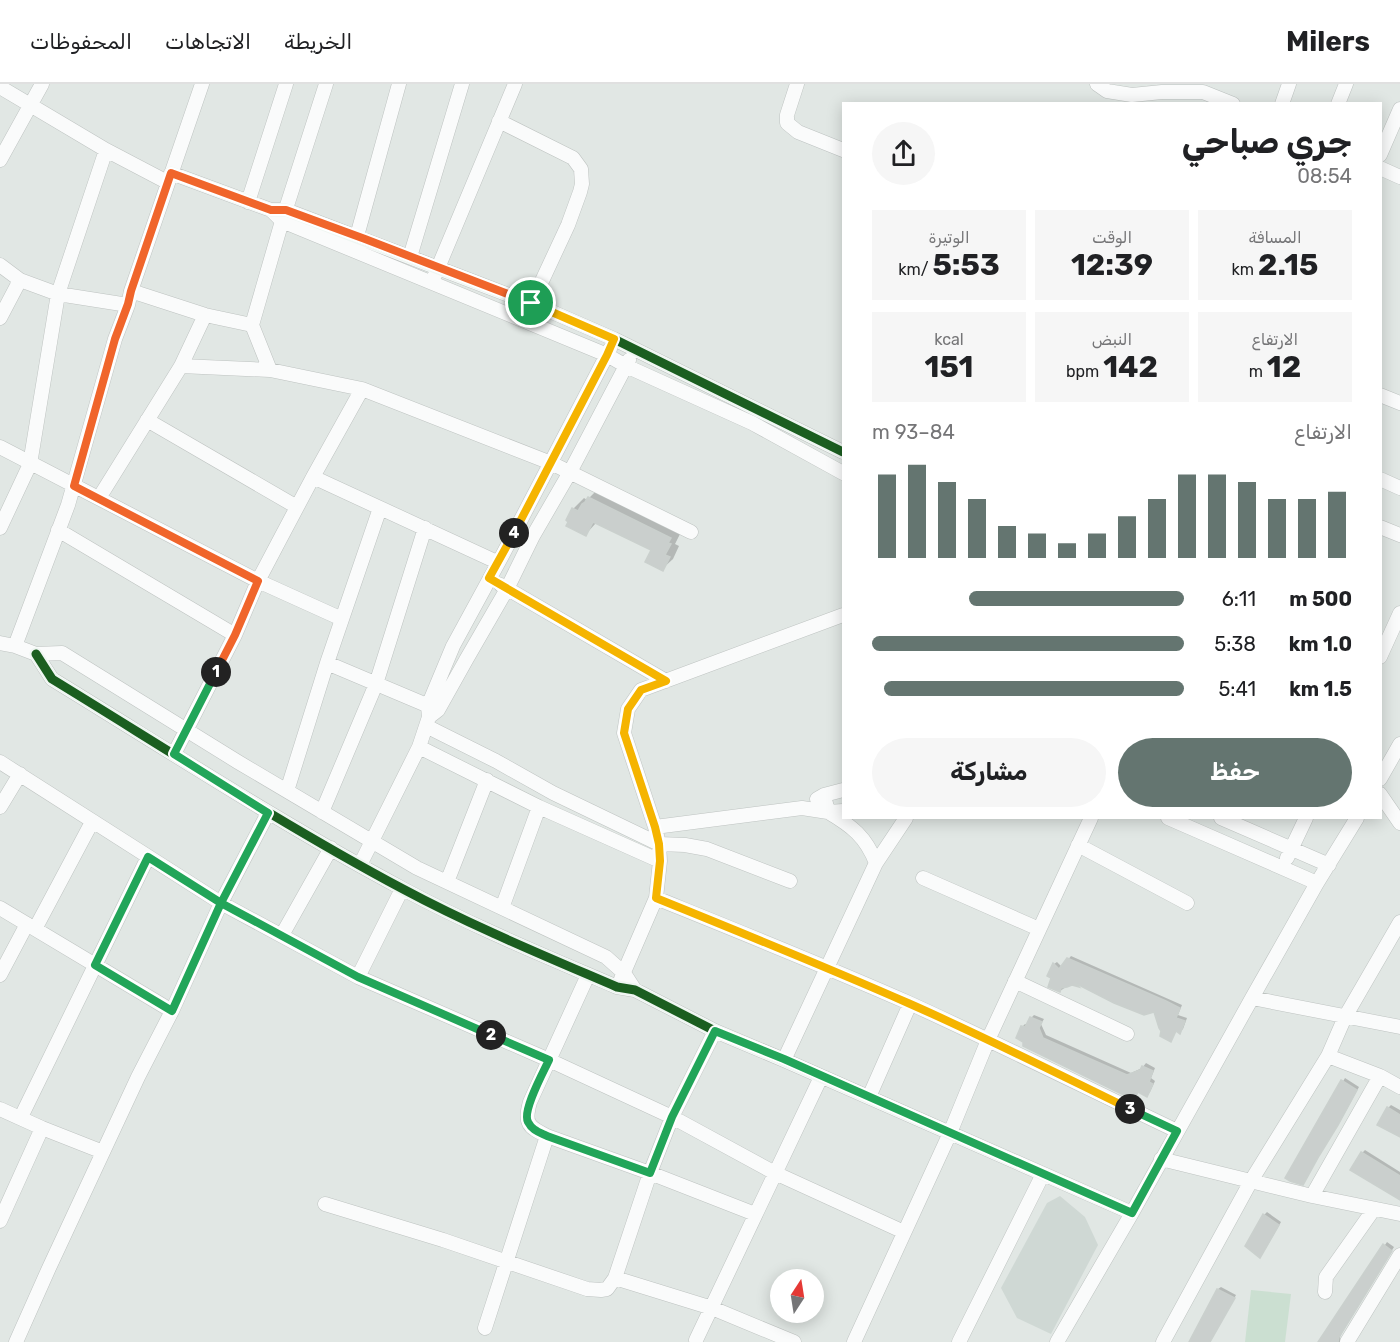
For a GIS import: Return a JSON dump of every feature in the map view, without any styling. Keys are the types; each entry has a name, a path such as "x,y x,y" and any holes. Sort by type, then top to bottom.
{"street":[{"path":"0,160 42,84"},
{"path":"15,646 68,505 115,339 202,84"},
{"path":"248,202 286,84"},
{"path":"270,370 252,325 326,84"},
{"path":"357,236 399,84"},
{"path":"410,257 462,84"},
{"path":"432,283 514,84"},
{"path":"797,84 787,115 787,123 798,132 842,150"},
{"path":"1283,102 1289,84"},
{"path":"1339,102 1346,84"},
{"path":"0,87 106,150 169,178 271,210 432,283 607,355 626,366 752,423 842,472"},
{"path":"1102,93 1132,95 1205,88 1230,102"},
{"path":"1382,150 1400,109"},
{"path":"499,121 573,158 581,170 580,192 568,225 524,321"},
{"path":"0,528 30,464 58,294 106,150"},
{"path":"1382,169 1400,177"},
{"path":"284,216 357,236 531,303 614,339 842,451"},
{"path":"0,265 20,280 58,294 130,298 252,325"},
{"path":"0,318 20,280"},
{"path":"99,498 181,366 206,315"},
{"path":"360,865 419,747 453,646 614,339"},
{"path":"430,715 507,589 533,536 570,472 634,350"},
{"path":"181,366 270,370 362,389 550,463 692,532"},
{"path":"174,754 235,635 258,581 362,389"},
{"path":"1382,396 1400,404"},
{"path":"147,420 297,507"},
{"path":"0,447 258,581 342,620"},
{"path":"313,477 497,562"},
{"path":"1382,480 1400,488"},
{"path":"287,791 327,663 380,508"},
{"path":"322,812 376,684 425,528"},
{"path":"1382,528 1400,535"},
{"path":"58,530 235,635"},
{"path":"489,578 666,681"},
{"path":"1382,653 1400,613"},
{"path":"617,987 656,898 660,861 655,827 624,733 628,709 641,690 842,615"},
{"path":"0,643 36,654 62,653 238,762 417,868 606,957 624,972 635,990"},
{"path":"36,654 52,679 268,813 402,889 494,934 617,987 635,990 715,1031 869,1096 1132,1213"},
{"path":"327,663 376,684 430,715 496,761 553,793 659,844 707,849 790,881"},
{"path":"1382,776 1400,744"},
{"path":"419,747 539,807 660,861"},
{"path":"0,762 221,903 358,977 549,1060 672,1117 775,1173 904,1232"},
{"path":"0,807 20,774"},
{"path":"447,882 487,780"},
{"path":"802,808 824,795 842,790"},
{"path":"824,795 828,812 847,823 857,833 870,849 876,863"},
{"path":"1382,797 1400,823"},
{"path":"502,908 539,807"},
{"path":"655,827 802,808 828,812 842,811"},
{"path":"16,1342 138,1077 172,1011 221,903 268,813"},
{"path":"784,1059 876,863 905,819"},
{"path":"854,1342 950,1133 988,1040 1091,819"},
{"path":"1170,819 1317,883"},
{"path":"1223,819 1329,865"},
{"path":"1282,868 1306,819"},
{"path":"1057,1342 1317,883 1356,819"},
{"path":"0,975 31,927 92,822"},
{"path":"1078,845 1187,903"},
{"path":"282,935 331,848"},
{"path":"21,1118 148,857"},
{"path":"923,878 1039,929"},
{"path":"358,977 402,889"},
{"path":"656,898 827,967 910,1004 1177,1131"},
{"path":"0,908 172,1011"},
{"path":"1163,1342 1251,1181 1328,1056 1345,1017 1400,922"},
{"path":"588,975 530,1102 526,1115 527,1120 534,1130 547,1136 755,1214"},
{"path":"1015,981 1127,1034"},
{"path":"1252,998 1400,1027"},
{"path":"869,1096 910,1004"},
{"path":"325,1204 443,1240 570,1284 595,1290 607,1289 615,1278 650,1173 672,1117 715,1031"},
{"path":"1328,1056 1380,1076 1400,1087"},
{"path":"1312,1196 1380,1076"},
{"path":"696,1340 821,1077"},
{"path":"0,1109 103,1152"},
{"path":"0,1221 42,1128"},
{"path":"485,1328 547,1136"},
{"path":"1161,1159 1312,1196 1400,1214"},
{"path":"959,1342 1043,1174"},
{"path":"1325,1292 1326,1277 1374,1209"},
{"path":"1347,1342 1400,1255"},
{"path":"615,1278 712,1308 794,1342"}],"shaded area":[{"path":"1060,1196 1085,1217 1098,1245 1051,1334 1017,1318 1001,1288 1047,1203"}],"green space":[{"path":"1251,1290 1291,1294 1285,1342 1245,1342"}],"building":[{"path":"588,497 671,538 668,543 671,544 665,555 670,557 663,571 645,562 651,550 593,522 586,536 566,526 568,522 566,520 572,508 578,511"},
{"path":"1067,958 1180,1008 1176,1018 1185,1021 1180,1034 1176,1031 1171,1042 1160,1036 1161,1031 1154,1012 1144,1015 1075,983 1079,987 1072,985 1061,988 1060,992 1048,987 1051,978 1047,976 1053,963 1059,969"},
{"path":"1030,1017 1042,1022 1039,1028 1043,1038 1127,1075 1140,1070 1142,1066 1153,1071 1149,1082 1153,1084 1147,1097 1138,1092 1134,1100 1023,1046 1023,1042 1016,1038 1021,1026 1025,1027"},
{"path":"1341,1080 1357,1090 1303,1185 1290,1181 1285,1178"},
{"path":"1387,1107 1400,1115 1400,1137 1377,1125"},
{"path":"1361,1152 1400,1176 1400,1200 1350,1170"},
{"path":"1263,1214 1279,1225 1260,1258 1245,1246"},
{"path":"1383,1244 1392,1251 1338,1342 1318,1342"},
{"path":"1217,1289 1235,1298 1210,1342 1189,1342"}],"cycle path":[{"path":"171,173 271,210 286,210 543,308 614,339 842,452"},
{"path":"36,654 52,679 270,813 358,865 429,903 617,987 635,990 715,1031 1132,1213"}],"route":[{"path":"531,303 286,210 271,210 171,173 115,339 74,486 258,581 235,635 174,754 268,813 221,903 148,857 95,965 172,1011 221,903 358,977 549,1060 526,1115 534,1130 650,1173 672,1117 715,1031 869,1096 1132,1213 1177,1131 910,1004 827,967 656,898 660,861 659,844 624,733 628,709 641,690 666,681 489,578 614,339 531,303"}]}
